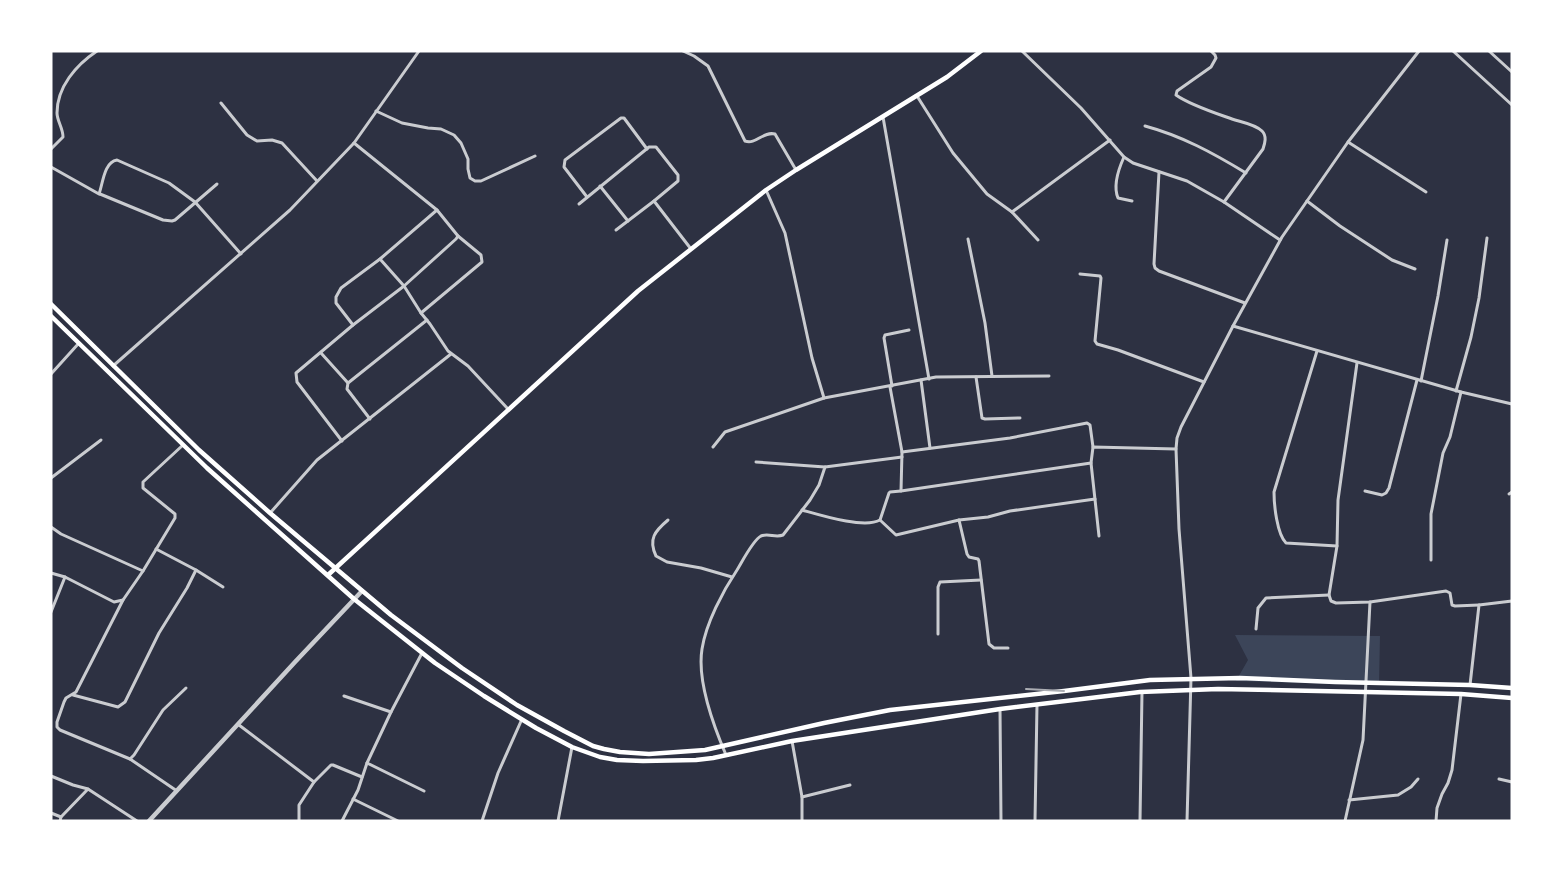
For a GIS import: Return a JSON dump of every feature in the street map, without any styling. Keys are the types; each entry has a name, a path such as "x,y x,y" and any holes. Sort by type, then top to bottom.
{"main road":[{"path":"328,575 638,291 766,190 947,77 981,51"},
{"path":"51,304 199,450 391,615 462,668 517,705 593,746 620,752 649,754 705,750 890,710 1064,692 1150,680 1240,678 1512,688"},
{"path":"51,316 183,445 354,599 422,652 484,696 572,747 600,757 643,761 696,760 792,741 1000,709 1142,692 1191,689 1461,694 1512,698"}],"street":[{"path":"51,148 63,136 57,114 61,92 69,76 97,51"},
{"path":"113,366 290,210 354,143 419,51"},
{"path":"682,51 708,66 746,141 752,142 771,132 775,134 796,170"},
{"path":"1022,51 1081,108 1124,157 1133,163 1187,181 1224,202 1280,240"},
{"path":"1211,51 1216,58 1211,67 1176,91 1176,95 1207,110 1251,125 1263,132 1265,137 1263,149 1224,202"},
{"path":"1187,821 1191,678 1179,529 1176,438 1280,240 1348,142 1419,51"},
{"path":"1453,51 1512,105"},
{"path":"1489,51 1512,72"},
{"path":"917,96 953,153 987,194 1012,212 1038,240"},
{"path":"221,103 247,135 257,141 272,140 282,143 317,181"},
{"path":"376,111 402,123 441,129 454,135 461,143 468,159 470,178 475,182 535,156"},
{"path":"883,117 929,379"},
{"path":"587,197 564,167 565,160 621,118 624,118 647,149"},
{"path":"1144,126 1210,151 1246,173"},
{"path":"1012,212 1110,140"},
{"path":"1348,142 1426,192"},
{"path":"354,143 437,210 458,236 481,255 482,262 421,313"},
{"path":"579,204 647,149 656,147 678,175 678,181 616,230"},
{"path":"1124,157 1118,169 1116,194 1118,198 1132,201"},
{"path":"99,194 109,164 117,160 169,183 195,202 241,254"},
{"path":"51,167 99,194 167,221 175,220 217,184"},
{"path":"1159,172 1155,268 1246,303"},
{"path":"600,186 628,221"},
{"path":"766,190 785,233 812,358 824,398"},
{"path":"654,201 691,249"},
{"path":"1307,201 1392,260 1416,269"},
{"path":"353,325 336,303 336,297 341,288 380,259 437,210"},
{"path":"342,441 297,382 296,373 404,286 458,236"},
{"path":"1456,391 1479,298 1487,237"},
{"path":"968,239 993,376"},
{"path":"1365,491 1382,495 1389,488 1419,380 1438,296 1447,240"},
{"path":"380,259 404,286 442,345 468,366 508,409"},
{"path":"1080,274 1101,278 1095,341 1097,344 1204,382"},
{"path":"370,419 347,389 348,383 427,320"},
{"path":"1233,326 1456,391 1512,404"},
{"path":"901,492 902,452 884,338 885,335 909,330"},
{"path":"51,374 79,343"},
{"path":"1317,351 1274,492 1274,500 1283,542 1337,546"},
{"path":"321,352 348,383"},
{"path":"270,513 317,460 451,354"},
{"path":"1357,363 1338,500 1337,546 1329,595 1331,602 1370,603 1446,591 1450,593 1452,605 1455,606 1512,601"},
{"path":"713,447 724,432 824,398 929,379 968,376 1049,376"},
{"path":"976,377 982,418 1020,418"},
{"path":"921,380 930,448"},
{"path":"1431,560 1431,514 1443,453 1450,437 1461,392"},
{"path":"902,452 1010,438 1086,423 1090,425 1093,447 1091,463 1099,536"},
{"path":"51,478 101,440"},
{"path":"177,791 130,759 60,730 57,722 66,698 76,692 123,600 175,518 175,514 142,489 143,482 183,445"},
{"path":"1093,447 1176,449"},
{"path":"756,462 825,467 902,457"},
{"path":"802,510 836,519 873,524 880,520 890,492 1091,463"},
{"path":"726,755 709,708 701,666 704,639 732,577 758,538 766,535 778,537 783,535 819,485 825,467"},
{"path":"880,520 896,535 959,520 1095,499"},
{"path":"669,520 656,531 652,540 656,556 667,562 732,577"},
{"path":"959,520 967,554 978,560 988,644 994,648 1008,648"},
{"path":"51,527 61,534 143,571"},
{"path":"156,549 223,587"},
{"path":"73,695 118,707 125,702 159,633 196,570"},
{"path":"51,573 65,577 114,602 123,600"},
{"path":"51,612 65,577"},
{"path":"938,634 938,587 940,582 981,580"},
{"path":"149,821 363,591"},
{"path":"1256,629 1258,608 1266,598 1329,595"},
{"path":"1346,821 1363,740 1370,603"},
{"path":"1470,685 1479,605"},
{"path":"342,821 391,712 422,652"},
{"path":"130,759 163,710 186,688"},
{"path":"1140,821 1142,692"},
{"path":"1436,821 1437,808 1452,770 1461,694"},
{"path":"344,696 391,712"},
{"path":"1035,821 1037,705"},
{"path":"1000,709 1001,821"},
{"path":"482,821 498,773 522,720"},
{"path":"238,725 314,782"},
{"path":"792,741 802,797 802,821"},
{"path":"558,821 572,747"},
{"path":"367,763 424,791"},
{"path":"299,821 299,805 314,782 331,765 362,777"},
{"path":"51,776 88,789 137,821"},
{"path":"1349,800 1398,795 1411,787 1418,779"},
{"path":"1499,779 1512,782"},
{"path":"802,797 850,785"},
{"path":"51,813 60,819 88,789"},
{"path":"353,799 398,821"}],"shaded area":[{"path":"1235,635 1380,636 1379,685 1236,681 1248,660"}],"railway":[{"path":"1026,689 1064,691"}]}
